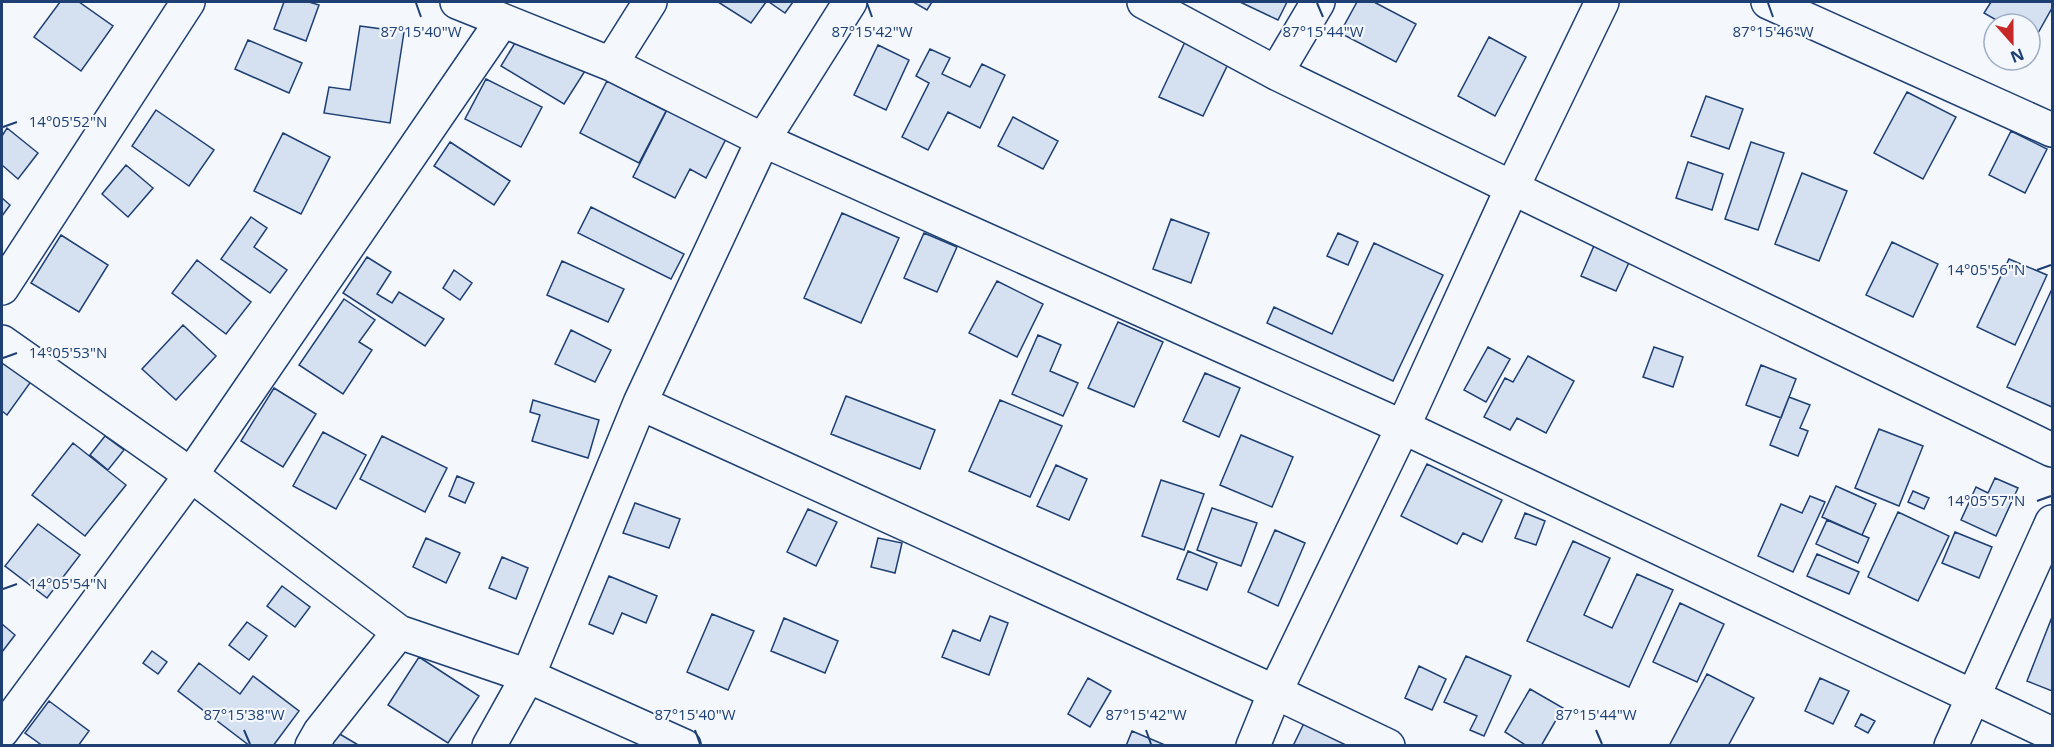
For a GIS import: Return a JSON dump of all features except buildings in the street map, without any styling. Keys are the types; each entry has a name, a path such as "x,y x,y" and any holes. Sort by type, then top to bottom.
{"street":[{"path":"2,288 188,2"},
{"path":"457,2 610,64 763,140 1403,427 2052,734"},
{"path":"610,64 650,2"},
{"path":"489,746 528,676 640,403 763,140 850,2"},
{"path":"1144,2 1276,73 2052,450"},
{"path":"1276,73 1318,2"},
{"path":"1252,746 1275,692 1403,427 1512,188 1602,2"},
{"path":"1768,2 2052,130"},
{"path":"2,730 190,475 502,21"},
{"path":"2,342 190,475 399,632 528,676 684,746"},
{"path":"640,403 1389,746"},
{"path":"1952,746 2052,522"},
{"path":"312,746 320,732 399,632"}]}
